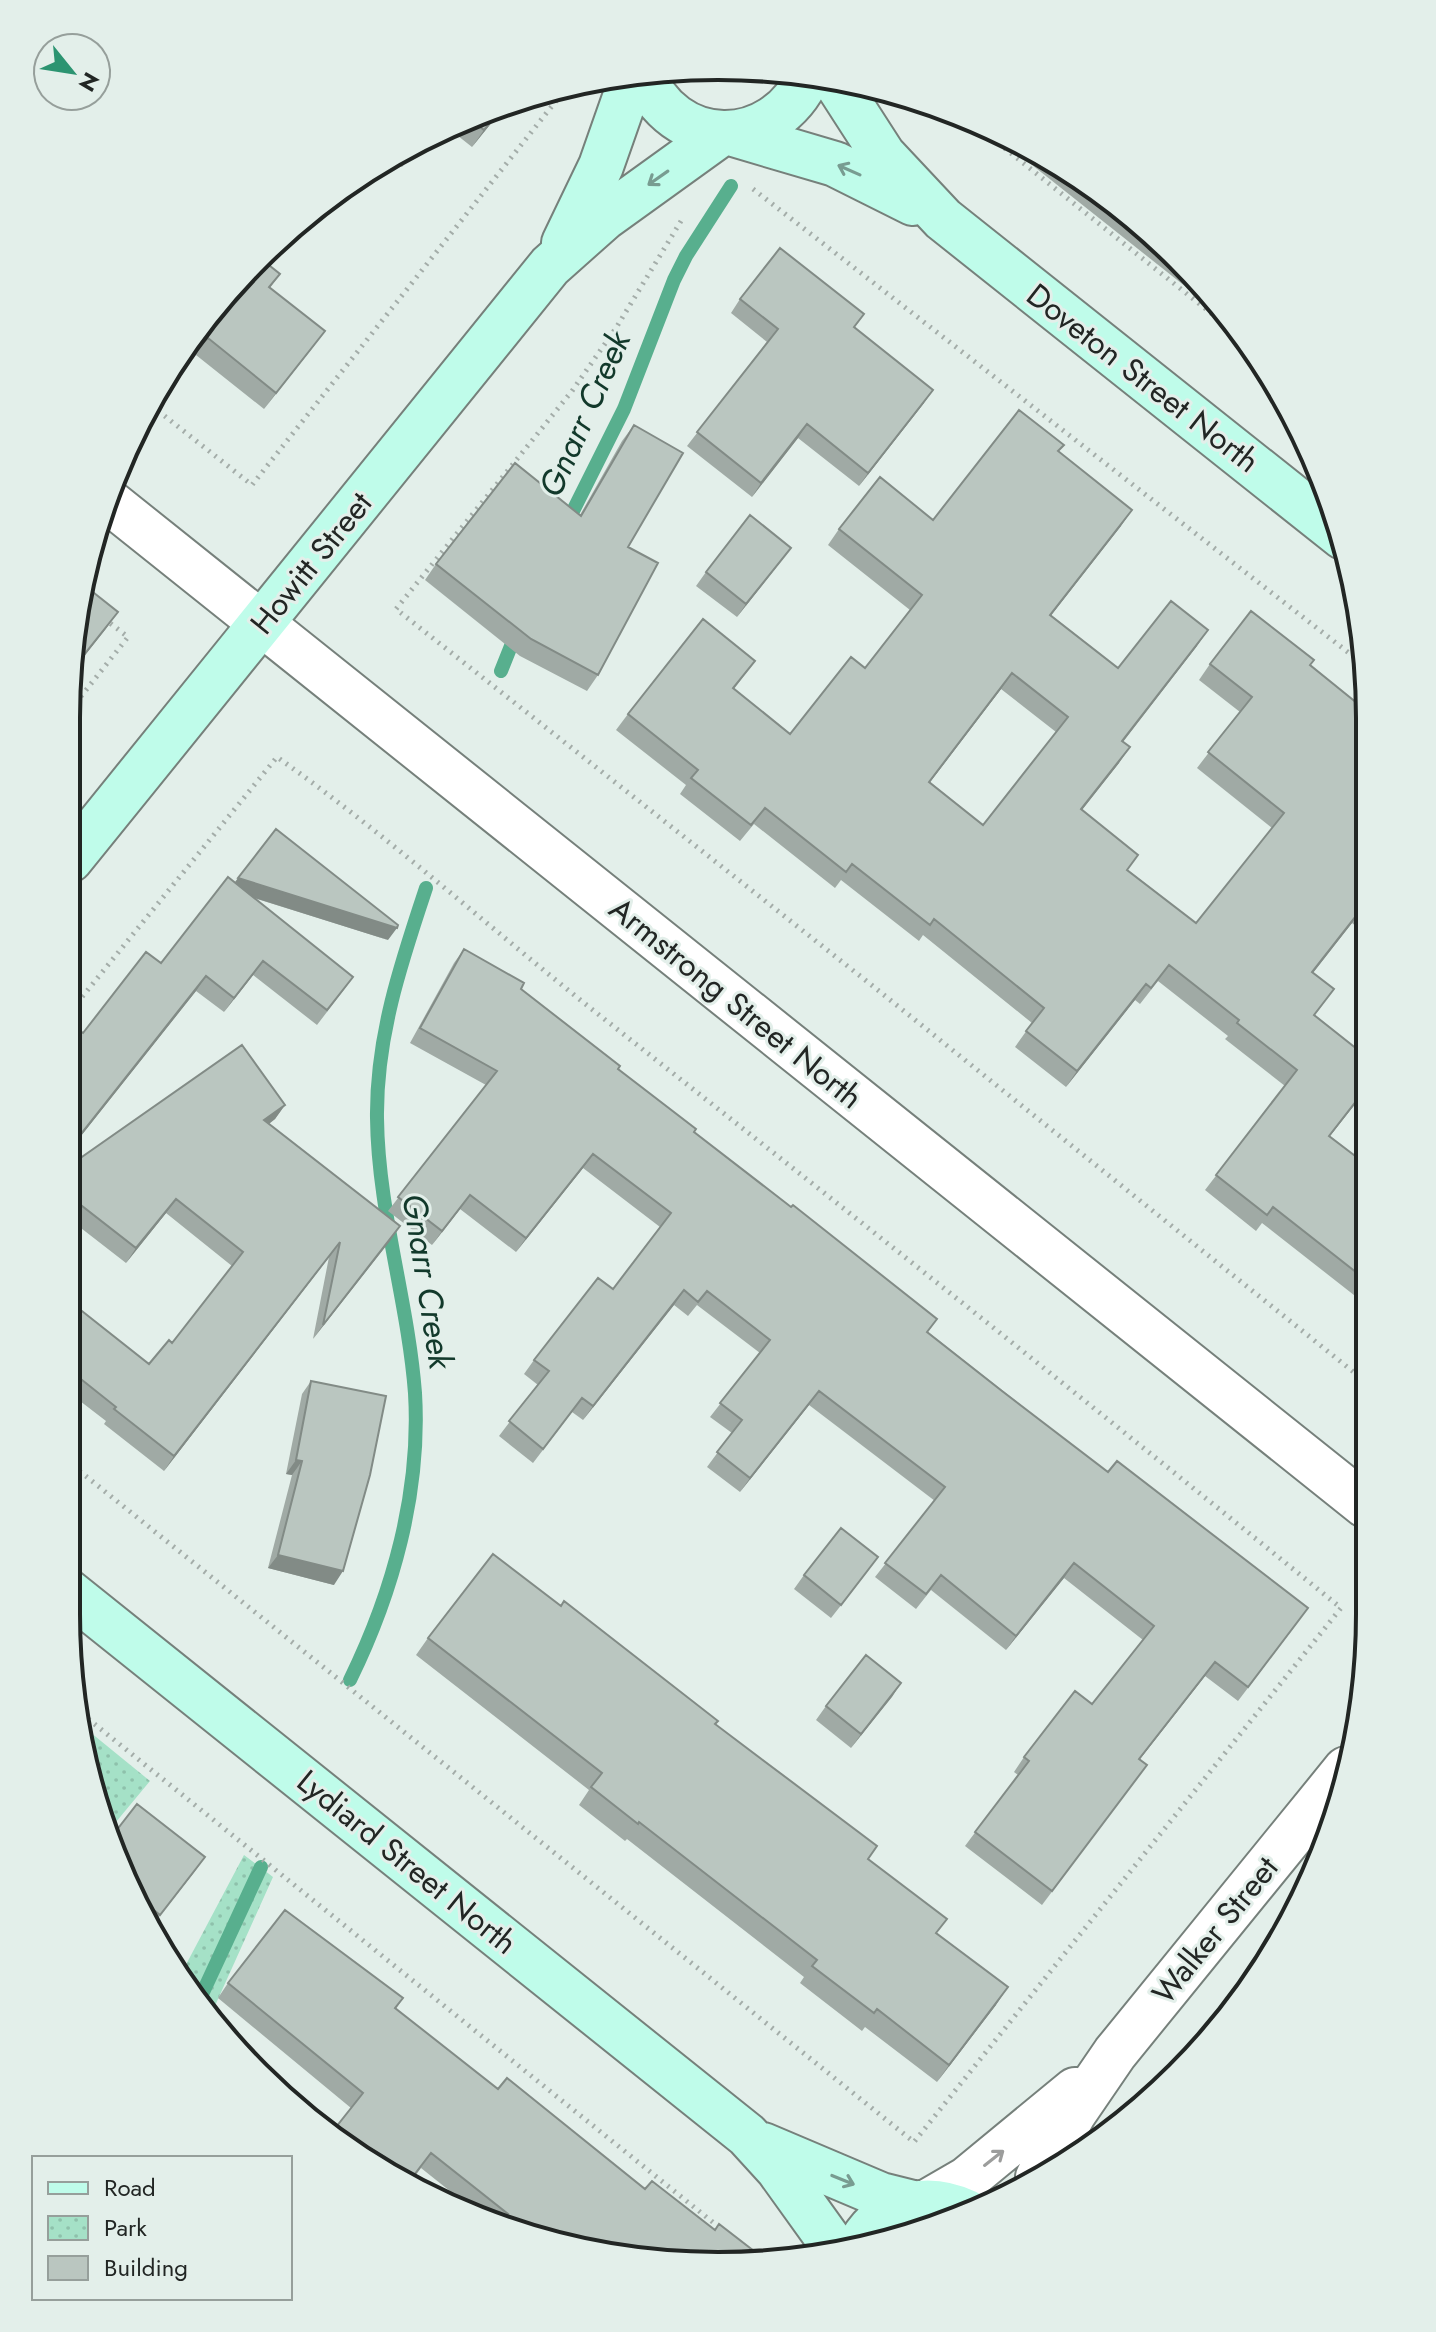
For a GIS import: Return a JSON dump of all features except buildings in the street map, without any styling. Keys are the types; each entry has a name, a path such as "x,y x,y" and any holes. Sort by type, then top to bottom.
{"street":[{"name":"Doveton Street North","path":"648,84 656,99 678,120 692,127 726,133 835,164 943,219"},
{"path":"726,133 749,131 774,119 795,101 803,85"},
{"name":"Howitt Street","path":"550,266 592,188 629,86"},
{"name":"Doveton Street North","path":"842,92 883,155 943,219 1325,523"},
{"name":"Howitt Street","path":"80,848 550,266 604,218 726,133"},
{"name":"Armstrong Street North","path":"116,507 1356,1498"},
{"name":"Lydiard Street North","path":"80,1601 747,2135 778,2169 830,2242"},
{"name":"Walker Street","path":"1048,2160 1074,2113 1115,2053 1332,1787"},
{"name":"Walker Street","path":"937,2205 1062,2102 1115,2053"},
{"name":"Lydiard Street North","path":"747,2135 794,2160 881,2195 937,2205"},
{"path":"866,2234 890,2212 937,2205"}],"path":[{"path":"159,411 252,485 556,101"},
{"path":"1006,149 1210,313"},
{"path":"742,180 1353,656"},
{"path":"686,213 616,328 572,391 396,609 862,977 1356,1374"},
{"path":"80,697 128,637 104,619"},
{"path":"80,999 277,757 330,794 568,990 1341,1608 914,2142 80,1471"},
{"path":"89,1720 722,2230"}],"green space":[{"path":"91,1733 150,1781 115,1823"},
{"path":"244,1855 273,1877 215,2006 186,1965"}],"waterway":[{"name":"Gnarr Creek","path":"566,525 624,409 674,280 731,186"},
{"name":"Gnarr Creek","path":"501,671 517,631"},
{"name":"Gnarr Creek","path":"350,1680 391,1577 401,1541 413,1467 415,1393 382,1187 377,1118 385,1029 399,972 426,888"},
{"name":"Gnarr Creek","path":"204,1990 261,1867"}]}
